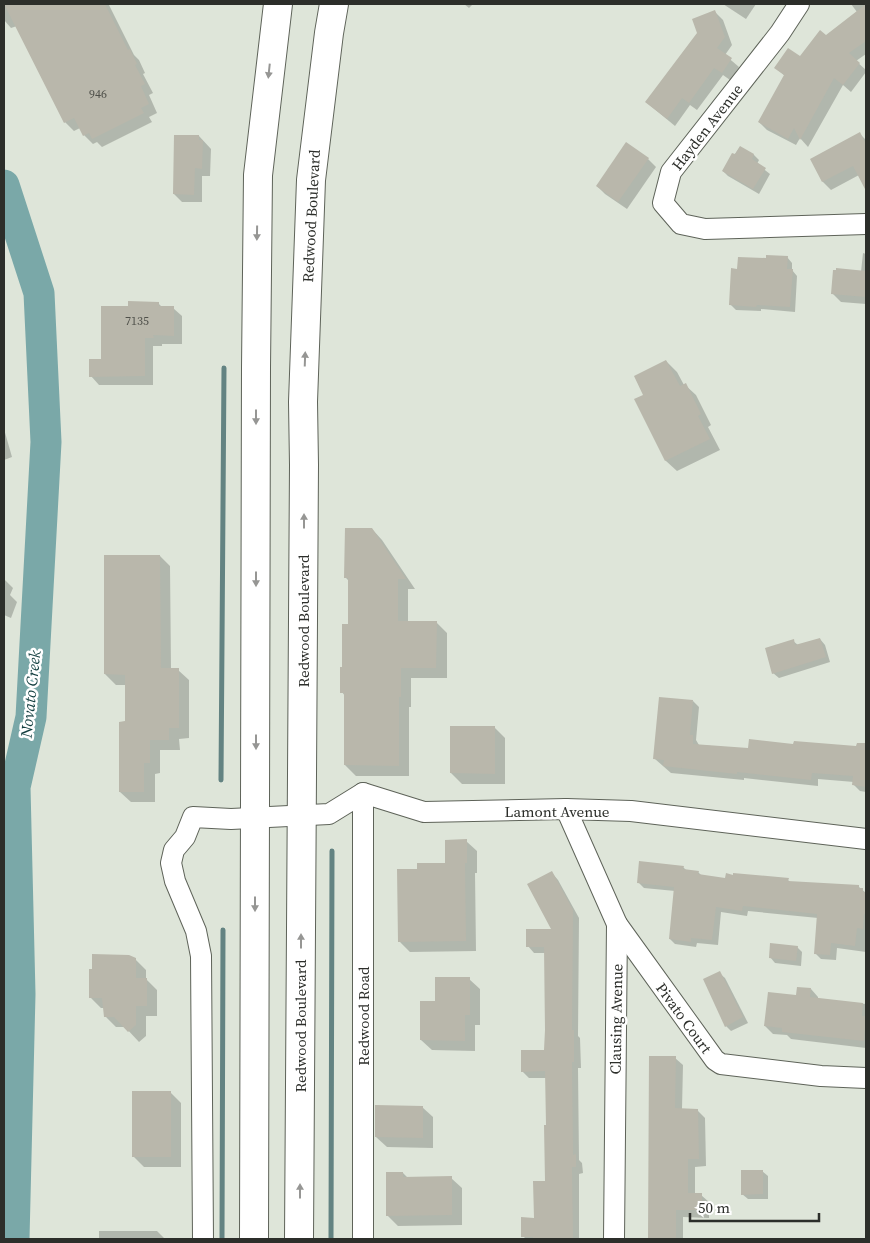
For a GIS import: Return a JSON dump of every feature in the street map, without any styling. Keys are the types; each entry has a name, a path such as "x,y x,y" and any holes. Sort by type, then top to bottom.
{"main road":[{"path":"254,1239 258,175 278,4"},
{"name":"Redwood Boulevard","path":"299,1239 303,402 311,180 334,4"}],"street":[{"name":"Hayden Avenue","path":"799,4 780,33 671,172 663,203 681,224 705,229 866,224"},
{"path":"203,1239 201,956 196,931 175,881 171,863 174,850 185,837 193,817 256,818 329,814 363,793"},
{"name":"Lamont Avenue","path":"363,793 424,812 566,809 631,811 866,839"},
{"name":"Redwood Road","path":"363,793 363,1239"},
{"name":"Clausing Avenue","path":"566,809 617,924 614,1239"},
{"name":"Pivato Court","path":"617,924 715,1060 721,1064 821,1076 866,1078"}],"building":[{"path":"4,4 105,4 128,50 130,49 137,64 135,65 145,84 141,86 149,104 141,108 144,113 92,139 89,133 83,136 74,118 64,123"},
{"path":"866,4 866,41 849,53 860,63 843,85 834,78 800,140 794,128 788,139 758,122 784,75 774,68 788,48 800,56 820,30 826,35"},
{"path":"715,10 725,37 717,48 732,58 722,73 714,68 689,103 682,98 667,119 645,102 697,33 692,19"},
{"path":"860,132 866,144 866,191 853,166 822,182 810,159"},
{"path":"174,135 199,135 199,140 203,140 202,169 195,168 194,195 173,194"},
{"path":"626,142 649,158 618,202 596,186"},
{"path":"740,146 754,154 752,159 766,168 753,189 722,171 732,153 735,154"},
{"path":"766,255 788,256 787,269 793,269 790,307 729,305 731,268 737,269 738,257 766,258"},
{"path":"836,268 866,271 866,297 831,294 833,270 836,270"},
{"path":"128,301 159,302 159,306 174,306 174,336 153,335 154,338 145,338 145,376 89,377 89,359 101,359 101,306 128,306"},
{"path":"666,360 680,386 686,383 701,414 698,416 710,439 665,461 634,399 643,395 634,376"},
{"path":"345,528 372,528 406,579 398,579 398,621 437,621 436,668 401,668 399,766 344,765 344,693 340,693 340,667 342,667 342,624 348,624 348,578 344,578"},
{"path":"104,555 160,555 161,668 179,668 179,728 169,728 169,740 150,740 150,763 144,763 144,792 119,792 119,722 125,721 125,675 104,674"},
{"path":"820,638 826,657 772,674 765,648 794,639 795,645"},
{"path":"659,697 693,700 690,735 693,735 693,744 748,748 749,739 793,744 794,741 856,746 857,743 866,743 866,787 852,785 853,776 812,773 811,780 663,766 664,760 653,759"},
{"path":"450,726 495,726 495,774 450,773"},
{"path":"467,839 467,863 465,863 466,941 398,942 397,869 417,869 417,863 445,863 445,840"},
{"path":"639,861 684,866 683,869 699,871 698,874 725,878 726,873 733,875 733,873 789,878 788,881 859,885 859,888 863,888 863,892 866,892 866,914 864,914 863,929 857,928 855,946 831,943 830,955 814,954 817,914 743,906 742,911 716,907 712,940 691,938 691,942 669,939 674,887 637,883"},
{"path":"552,871 573,910 573,1155 576,1154 576,1167 572,1167 573,1239 533,1239 533,1237 521,1237 521,1217 534,1218 533,1181 545,1181 544,1125 546,1125 545,1071 521,1072 521,1050 544,1050 545,1030 544,947 526,947 526,929 551,929 527,884"},
{"path":"770,943 798,946 796,961 769,958"},
{"path":"92,954 129,955 136,958 136,978 147,978 147,1006 136,1006 136,1025 128,1032 114,1017 104,1017 102,998 89,998 89,969 92,969"},
{"path":"720,971 743,1017 725,1027 703,979"},
{"path":"435,977 470,977 470,1015 465,1015 465,1041 420,1040 420,1001 435,1001"},
{"path":"797,987 811,988 810,997 863,1003 862,1016 866,1016 864,1041 782,1032 782,1028 764,1026 768,992 796,995"},
{"path":"649,1056 676,1056 675,1108 698,1109 699,1159 688,1159 688,1193 702,1193 702,1210 676,1210 676,1239 648,1239"},
{"path":"132,1091 171,1091 171,1157 132,1157"},
{"path":"375,1105 423,1106 423,1138 375,1137"},
{"path":"741,1170 763,1170 763,1194 741,1195"},
{"path":"386,1172 403,1172 403,1177 452,1176 452,1215 386,1216"}],"waterway":[{"name":"Novato Creek","path":"4,185 39,293 46,442 31,717 15,787 20,994 14,1239"},
{"path":"221,780 224,368"},
{"path":"4,770 15,787"},
{"path":"331,1239 332,851"},
{"path":"222,1239 223,930"},
{"path":"4,1146 16,1152"}]}
